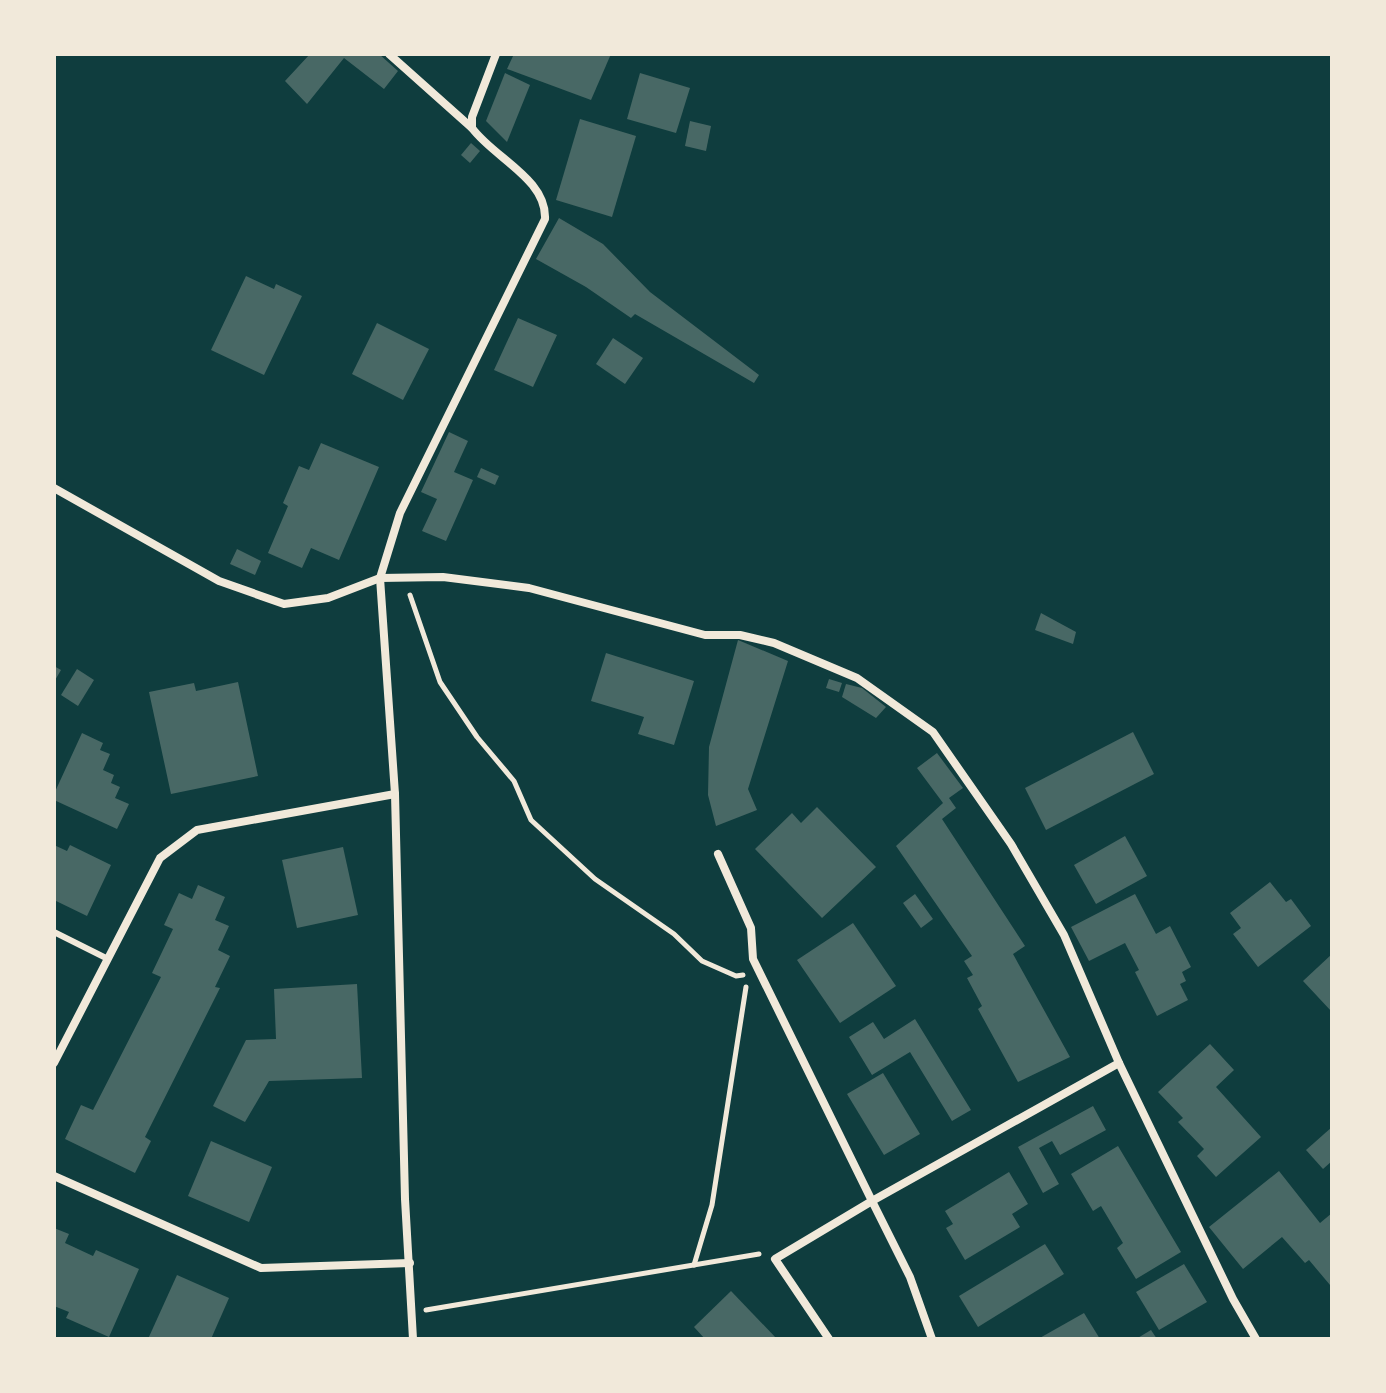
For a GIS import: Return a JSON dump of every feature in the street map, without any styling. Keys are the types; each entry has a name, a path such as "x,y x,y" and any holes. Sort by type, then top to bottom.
{"street":[{"path":"389,54 534,187 546,204 545,219 400,513 380,578 395,794 405,1199 413,1339"},
{"path":"472,128 472,117 496,54"},
{"path":"55,492 219,581 284,604 328,598 380,578 443,577 529,588 705,635 740,635 774,643 857,678 933,732 1011,844 1064,935 1119,1063 1233,1299 1256,1339"},
{"path":"54,1063 160,858 197,830 395,794"},
{"path":"718,854 751,928 753,959 760,975 910,1277 932,1339"},
{"path":"829,1339 775,1259 1119,1063"},
{"path":"54,1176 261,1268 410,1263"}],"lane":[{"path":"54,932 108,959"}],"path":[{"path":"401,577 440,682 477,737 514,781 531,820 595,879 674,934 702,961 736,976 760,975"},
{"path":"694,1265 714,1191 748,974"},
{"path":"412,1312 761,1254 775,1259"}],"building":[{"path":"310,54 379,54 398,71 384,89 344,58 307,104 285,81"},
{"path":"514,54 611,54 591,100 507,69"},
{"path":"505,73 530,85 507,142 486,121"},
{"path":"640,73 690,88 676,133 627,119"},
{"path":"580,119 636,136 612,217 556,200"},
{"path":"690,121 711,126 706,151 685,146"},
{"path":"471,143 480,151 470,163 461,155"},
{"path":"559,218 603,244 650,292 759,375 754,383 635,314 631,318 586,287 536,259"},
{"path":"246,276 274,289 276,284 302,296 264,375 211,350"},
{"path":"518,318 557,335 533,387 494,370"},
{"path":"377,323 429,349 403,400 352,374"},
{"path":"613,338 643,358 625,384 596,364"},
{"path":"449,432 468,441 454,472 473,480 446,541 422,531 437,499 421,492"},
{"path":"321,443 379,467 339,560 311,548 302,568 268,553 288,506 283,503 299,466 309,470"},
{"path":"481,468 499,476 495,485 477,477"},
{"path":"237,549 261,561 255,575 230,564"},
{"path":"1041,613 1076,632 1073,644 1035,630"},
{"path":"738,640 788,661 748,789 757,810 716,826 708,795 709,747"},
{"path":"606,653 694,681 674,745 638,734 644,717 591,701"},
{"path":"54,666 61,670 54,682"},
{"path":"77,669 94,680 78,706 61,695"},
{"path":"829,679 842,683 839,692 826,688"},
{"path":"238,682 258,776 171,794 149,692 194,683 196,691"},
{"path":"846,684 862,688 886,707 876,718 842,697"},
{"path":"1133,732 1154,774 1046,830 1025,788"},
{"path":"82,733 103,743 100,750 110,754 103,770 114,775 111,783 120,787 115,798 129,804 117,829 54,800"},
{"path":"937,753 963,788 949,798 956,808 942,819 1025,946 1013,954 1070,1057 1018,1082 978,1009 982,1006 967,978 973,975 964,961 972,956 896,846 943,803 917,768"},
{"path":"817,807 876,867 822,918 755,849 792,813 801,823"},
{"path":"1125,836 1147,876 1096,904 1074,865"},
{"path":"54,845 67,851 70,845 111,865 87,916 54,900"},
{"path":"343,847 358,915 297,928 282,860"},
{"path":"1270,882 1286,902 1291,899 1311,926 1258,967 1233,934 1241,928 1230,913"},
{"path":"198,885 225,897 215,920 229,926 218,950 230,956 215,987 220,988 145,1137 151,1141 135,1173 65,1139 81,1105 93,1110 161,977 152,973 173,929 164,925 179,893 192,899"},
{"path":"915,894 933,919 921,928 903,903"},
{"path":"1135,894 1156,934 1170,926 1191,967 1182,972 1186,981 1180,984 1188,1000 1157,1016 1135,972 1139,970 1125,943 1089,961 1071,927"},
{"path":"853,923 896,986 840,1023 797,960"},
{"path":"1332,954 1332,1012 1303,981"},
{"path":"357,984 362,1078 269,1081 245,1122 213,1106 246,1040 276,1039 274,989"},
{"path":"915,1019 971,1110 952,1121 910,1052 872,1075 849,1037 873,1022 884,1039"},
{"path":"1210,1044 1234,1070 1216,1087 1261,1137 1216,1177 1197,1156 1204,1149 1178,1122 1183,1118 1158,1092"},
{"path":"883,1073 920,1134 884,1155 847,1094"},
{"path":"1093,1106 1106,1130 1060,1155 1052,1141 1039,1148 1059,1184 1043,1193 1018,1147"},
{"path":"1332,1127 1332,1161 1323,1169 1306,1150"},
{"path":"211,1141 272,1167 249,1222 188,1196"},
{"path":"1118,1146 1181,1252 1136,1279 1117,1248 1123,1243 1101,1206 1093,1211 1071,1174"},
{"path":"1279,1171 1320,1223 1332,1213 1330,1285 1309,1260 1305,1263 1282,1237 1243,1269 1209,1227"},
{"path":"1009,1172 1028,1204 1012,1214 1020,1227 965,1260 946,1228 953,1224 945,1211"},
{"path":"54,1228 69,1234 65,1243 93,1256 96,1250 139,1269 109,1337 66,1318 69,1312 54,1306"},
{"path":"1045,1244 1064,1274 978,1327 959,1296"},
{"path":"1184,1264 1207,1302 1159,1330 1136,1292"},
{"path":"177,1275 229,1298 211,1339 148,1339"},
{"path":"731,1291 777,1339 705,1339 694,1327"},
{"path":"1084,1313 1100,1339 1038,1339"},
{"path":"1151,1330 1157,1339 1136,1339"}]}
